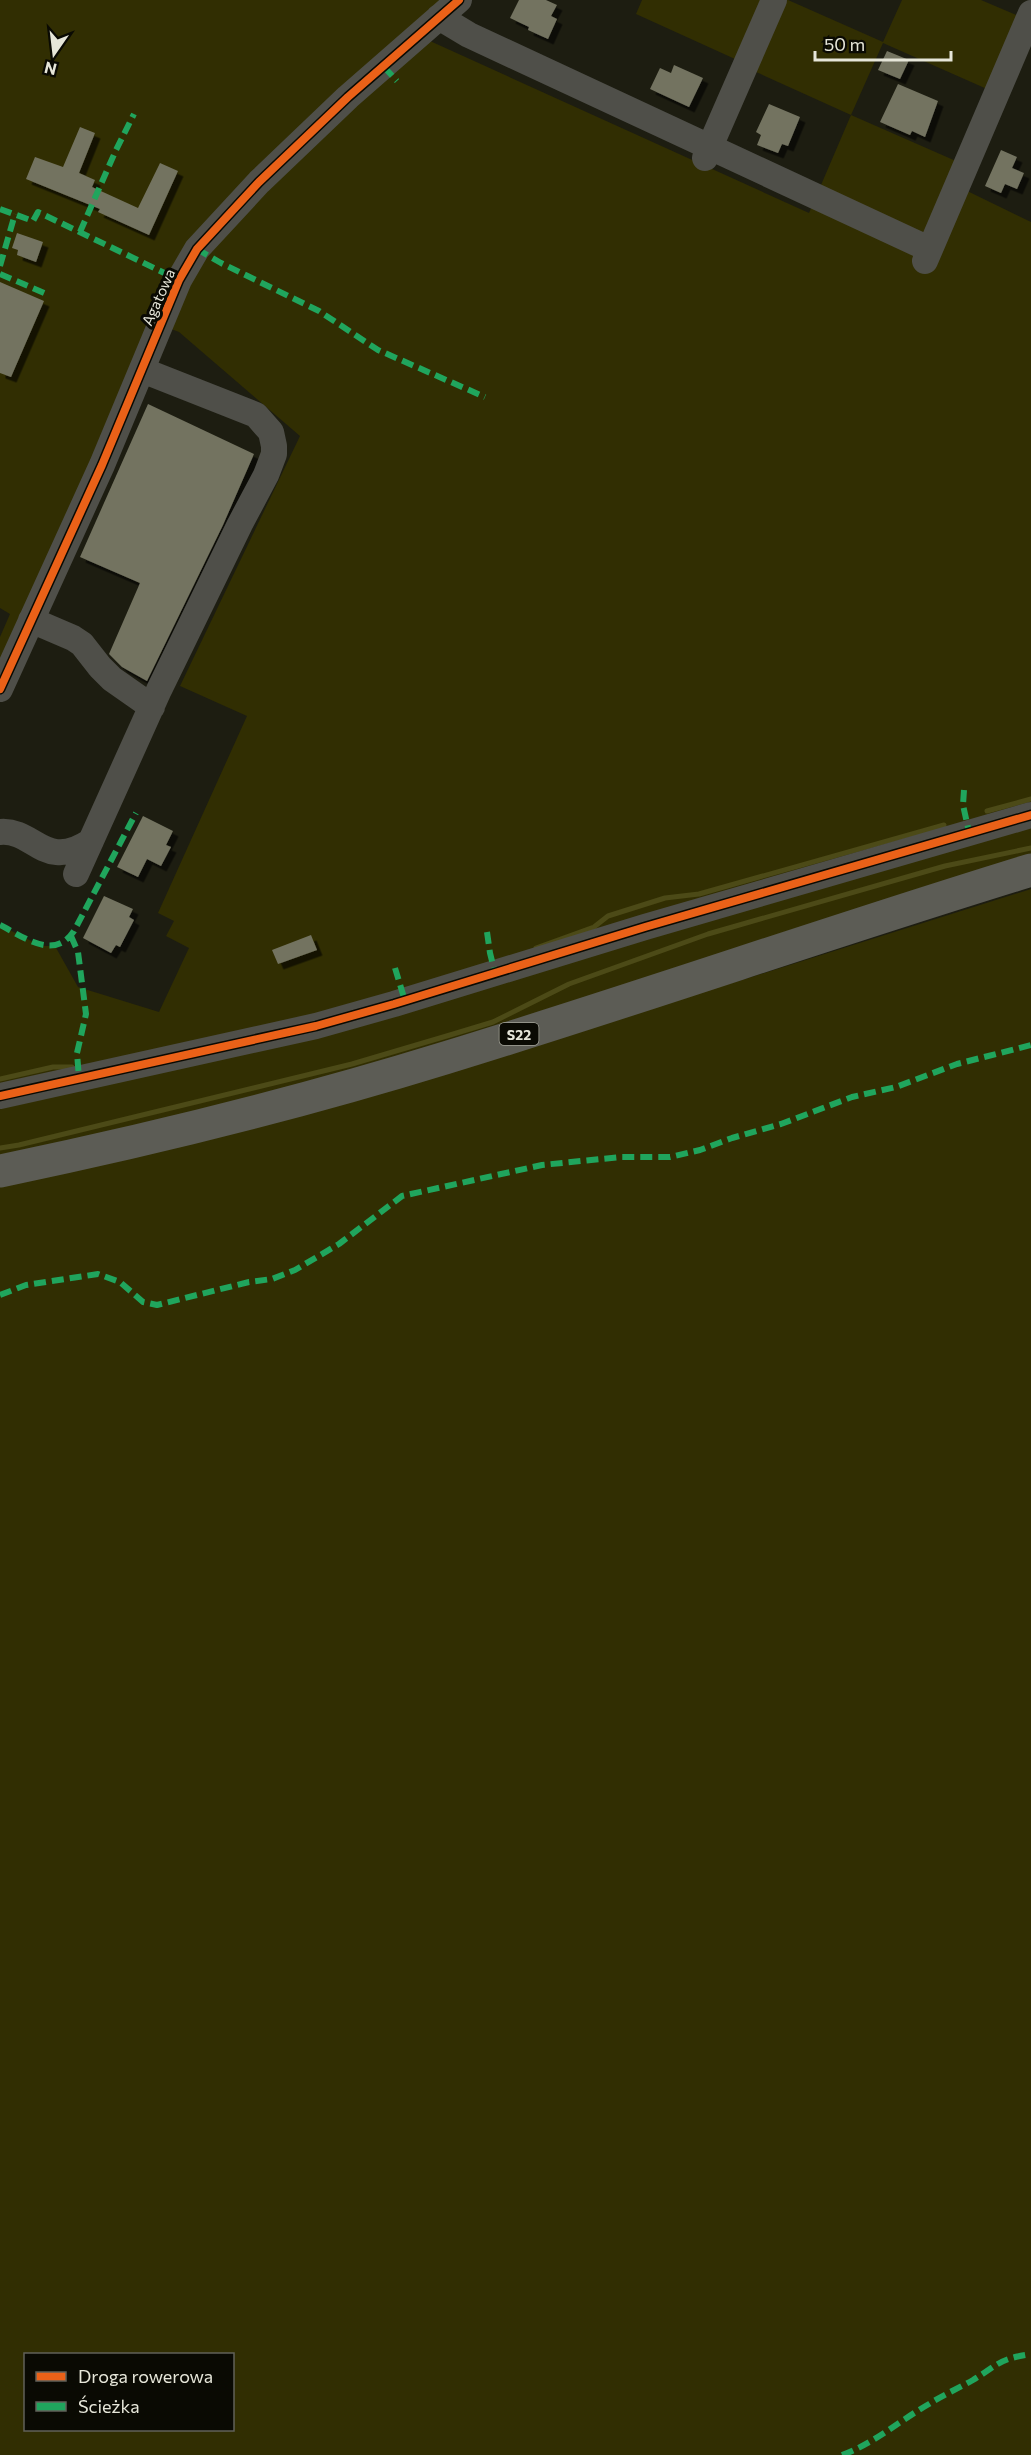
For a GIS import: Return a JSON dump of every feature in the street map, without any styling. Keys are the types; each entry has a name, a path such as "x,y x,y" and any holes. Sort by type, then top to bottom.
{"highway":[{"name":"S22","path":"0,1171 198,1126 444,1059 1031,870"}],"street":[{"name":"Agatowa","path":"0,689 102,465 179,280 205,238 292,151 459,0"},
{"path":"708,153 774,0"},
{"path":"439,17 469,35 708,153 927,255 1031,12"},
{"path":"76,873 152,707 272,462 274,446 266,425 256,415 142,370"},
{"path":"32,620 74,638 112,679 152,707"},
{"path":"0,1096 327,1023 645,927 1031,815"},
{"path":"0,832 11,832 42,848 59,852 75,850 91,841"}],"shaded area":[{"path":"0,0 459,0 419,36 809,213 851,115 965,165 957,186 1031,222 1031,856 305,1085 0,1157 0,925 41,946 55,946 78,987 159,1012 189,948 166,936 174,921 158,913 247,716 180,686 300,436 179,332 161,325 0,689 0,637 10,614 0,608"},
{"path":"642,0 788,0 883,42 902,0 981,0 1028,20 996,93 883,43 851,115 636,14"},
{"path":"1031,889 1031,2455 0,2455 0,1186 742,980"}],"building":[{"path":"519,0 546,0 557,5 551,16 557,19 548,39 510,18"},
{"path":"887,51 909,60 900,79 878,70"},
{"path":"674,65 703,78 689,107 650,89 660,68 671,73"},
{"path":"898,84 938,101 925,137 912,131 910,135 880,122"},
{"path":"769,104 800,117 788,146 782,144 778,153 757,145 761,135 756,132"},
{"path":"80,127 95,133 79,173 95,180 92,187 138,208 160,163 178,171 149,235 98,212 100,209 26,179 35,157 63,167"},
{"path":"1001,150 1017,157 1012,168 1024,173 1017,189 1005,184 1001,193 985,186"},
{"path":"17,233 43,242 36,262 17,255 18,250 12,248"},
{"path":"0,282 44,301 11,377 0,373"},
{"path":"148,404 254,454 223,525 147,681 122,667 109,654 140,583 80,557"},
{"path":"143,816 173,831 166,845 171,847 161,866 147,859 138,877 117,867"},
{"path":"104,896 133,909 129,917 134,920 120,947 116,945 111,953 83,938"},
{"path":"311,935 317,950 278,964 272,950"}],"waterway":[{"path":"987,811 1031,799"},
{"path":"536,948 594,927 608,916 665,898 699,894 944,825"},
{"path":"0,1148 352,1064 493,1022 569,984 708,934 945,866 1031,848"},
{"path":"0,1079 53,1067 72,1067"}],"marked path":[{"path":"384,67 397,81"},
{"path":"80,232 134,114"},
{"path":"0,209 33,221 38,212 179,280"},
{"path":"0,266 15,214"},
{"path":"197,249 319,311 378,350 485,397"},
{"path":"0,274 49,295"},
{"path":"964,790 963,805 969,832"},
{"path":"0,925 38,944 57,944 66,940 74,931 136,813"},
{"path":"487,932 495,973"},
{"path":"71,936 78,952 86,1014 77,1053 79,1078"},
{"path":"395,968 405,1001"},
{"path":"0,1295 26,1285 98,1274 120,1282 143,1302 157,1305 249,1282 272,1279 295,1270 339,1244 402,1196 542,1165 621,1157 670,1157 700,1150 781,1124 852,1097 896,1087 957,1064 1031,1045"},
{"path":"842,2455 876,2438 1000,2363 1031,2354"}],"cycle path":[{"path":"0,689 102,465 179,280 197,249 259,182 348,97 459,0"},
{"path":"0,1096 316,1026 645,927 1031,815"}]}
